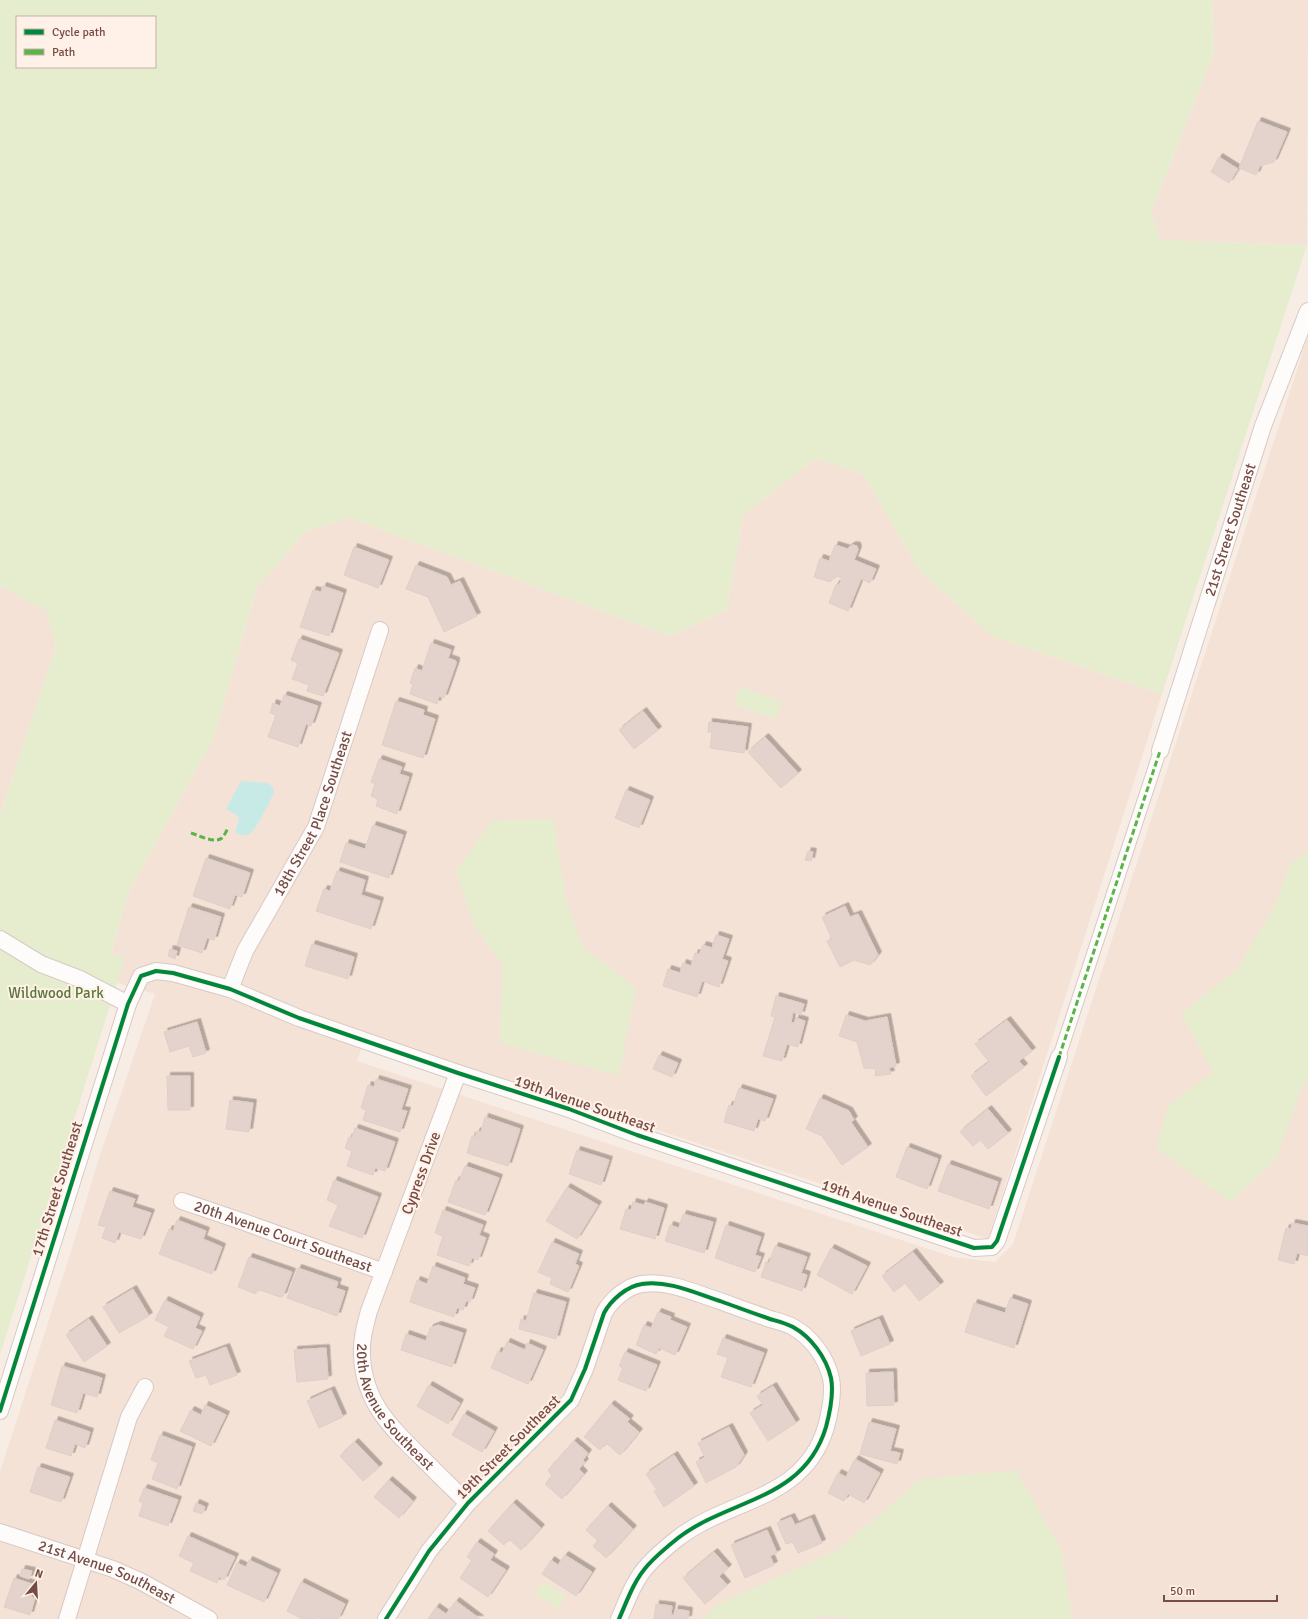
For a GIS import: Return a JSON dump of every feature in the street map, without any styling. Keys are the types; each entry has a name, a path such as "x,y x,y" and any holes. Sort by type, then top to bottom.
{"street":[{"name":"21st Street Southeast","path":"1160,751 1263,426 1308,311"},
{"name":"18th Street Place Southeast","path":"230,989 245,951 316,826 380,630"},
{"path":"1059,1056 1160,751"},
{"path":"0,939 41,964 80,979 128,1004"},
{"name":"19th Avenue Southeast","path":"141,976 156,971 173,973 230,989 299,1018 458,1073 569,1109 637,1135 974,1248 992,1247 997,1241 1059,1056"},
{"name":"17th Street Southeast","path":"0,1411 128,1004 141,976"},
{"name":"Cypress Drive","path":"384,1272 458,1073"},
{"name":"20th Avenue Court Southeast","path":"182,1201 384,1272"},
{"name":"20th Avenue Southeast","path":"384,1272 369,1311 365,1328 362,1356 364,1377 374,1404 396,1434 468,1503"},
{"name":"19th Street Southeast","path":"386,1619 429,1551 468,1503 571,1400 578,1387 604,1313 617,1297 640,1284 652,1283 674,1286 791,1326 801,1332 812,1343 825,1362 831,1378 830,1410 822,1440 816,1454 793,1477 773,1490 696,1527 664,1549 647,1565 636,1583 619,1619"},
{"path":"67,1619 129,1417 145,1387"},
{"name":"21st Avenue Southeast","path":"0,1532 113,1569 140,1581 209,1619"}],"shaded area":[{"path":"1212,0 1308,0 1307,245 1160,240 1151,212 1214,53"},
{"path":"1308,336 1308,1619 0,1619 0,1472 72,1248 97,1164 155,994 104,979 127,896 214,737 257,587 307,531 350,518 669,636 727,610 743,515 816,458 863,474 919,570 993,637 1162,694 988,1239 366,1034 357,1061 953,1257 995,1262 1013,1244"},
{"path":"0,586 48,611 56,646 0,815"}],"green space":[{"name":"Wildwood Park","path":"0,0 1212,0 1214,53 1151,212 1160,240 1307,245 1162,694 993,637 919,570 863,474 816,458 743,515 727,610 669,636 350,518 307,531 257,587 214,737 127,896 111,953 125,958 0,1355 0,815 56,646 47,611 0,586"},
{"path":"740,687 782,701 776,719 734,705"},
{"path":"553,819 567,904 583,947 636,988 619,1076 500,1043 502,963 475,928 456,871 492,821"},
{"path":"1308,851 1308,1079 1301,1089 1276,1159 1231,1202 1156,1148 1168,1106 1213,1072 1181,1014 1238,968 1273,909 1291,863"},
{"path":"1016,1470 1062,1552 1072,1619 857,1619 823,1615 811,1619 705,1619 715,1606 836,1551 920,1479"},
{"path":"543,1582 566,1596 558,1609 535,1594"}],"water":[{"path":"241,781 267,783 273,788 274,791 266,810 251,833 247,835 241,835 235,832 239,820 238,816 226,809"}],"building":[{"path":"1258,121 1287,132 1274,162 1260,166 1256,175 1239,168"},
{"path":"1219,157 1238,169 1229,183 1211,172"},
{"path":"835,545 848,549 853,545 857,546 858,550 854,560 876,569 870,583 861,579 848,611 829,603 836,584 839,585 842,578 836,576 830,582 814,577 820,558 829,561"},
{"path":"354,547 389,560 378,588 344,575"},
{"path":"416,565 447,577 451,585 460,581 477,616 444,632 428,597 406,589"},
{"path":"323,586 343,593 329,636 300,627 313,590 321,592"},
{"path":"299,639 339,653 323,696 307,691 309,685 292,679 298,663 291,660"},
{"path":"431,643 451,650 448,658 456,661 444,698 439,696 437,704 410,694 413,684 410,683 415,668 422,671"},
{"path":"284,695 318,706 311,726 306,724 298,747 268,737 276,715 270,713 273,703 280,706"},
{"path":"396,701 424,710 423,715 435,719 423,758 382,745"},
{"path":"643,711 658,730 634,749 619,730"},
{"path":"709,722 748,727 744,753 710,748 712,732 708,732"},
{"path":"765,737 798,773 781,788 748,752"},
{"path":"379,759 402,767 399,774 409,777 397,814 376,806 378,799 371,796 375,784 371,782"},
{"path":"626,790 650,800 639,828 615,818"},
{"path":"373,825 403,835 389,878 340,862 346,843 365,849"},
{"path":"808,851 813,852 811,861 805,860"},
{"path":"206,858 250,873 242,897 235,895 230,909 193,896"},
{"path":"337,871 365,880 361,895 380,901 371,929 316,911 324,889 330,891"},
{"path":"845,906 850,917 858,914 878,955 870,965 854,960 840,967 827,941 832,939 822,917"},
{"path":"189,907 221,917 214,940 207,938 202,953 177,945"},
{"path":"716,935 729,939 722,959 728,961 719,987 702,981 697,997 663,986 668,969 680,973 683,963 691,966 695,953 699,954 703,945 712,948"},
{"path":"312,944 354,957 348,979 305,966"},
{"path":"170,949 177,951 175,959 168,956"},
{"path":"776,996 804,1004 801,1015 793,1012 791,1022 794,1023 796,1018 805,1021 798,1047 787,1044 782,1061 763,1056 775,1017 771,1016"},
{"path":"846,1015 865,1021 887,1017 896,1066 889,1068 891,1074 875,1076 876,1069 864,1068 857,1042 839,1036"},
{"path":"1007,1020 1032,1051 1019,1061 1024,1067 986,1096 971,1076 989,1062 975,1044"},
{"path":"197,1022 206,1053 193,1057 189,1046 170,1052 164,1032"},
{"path":"659,1055 678,1063 672,1077 653,1069"},
{"path":"167,1076 190,1076 190,1110 168,1110"},
{"path":"376,1079 408,1089 401,1110 407,1111 400,1132 363,1120 366,1110 361,1108 368,1085 374,1087"},
{"path":"739,1088 773,1099 765,1121 758,1119 754,1131 724,1122 729,1105 733,1106"},
{"path":"820,1098 849,1111 854,1120 851,1122 868,1147 842,1165 822,1136 806,1129"},
{"path":"230,1100 253,1103 249,1132 226,1129"},
{"path":"988,1109 1008,1133 988,1149 980,1140 973,1146 960,1132"},
{"path":"485,1117 520,1129 508,1166 467,1153 472,1136 475,1137 477,1131 481,1132"},
{"path":"355,1128 395,1142 385,1171 375,1168 373,1175 347,1166 352,1151 345,1148 349,1137 352,1138"},
{"path":"907,1147 938,1159 927,1189 896,1177"},
{"path":"577,1150 609,1160 601,1185 569,1174"},
{"path":"948,1164 998,1182 989,1209 938,1191"},
{"path":"465,1166 499,1178 485,1215 448,1202 456,1180 459,1181"},
{"path":"334,1180 378,1197 362,1238 329,1226 338,1205 327,1200"},
{"path":"567,1187 598,1205 577,1239 546,1221"},
{"path":"110,1191 135,1199 132,1207 151,1213 141,1239 119,1232 115,1243 102,1238 106,1227 98,1225"},
{"path":"633,1202 644,1205 645,1202 664,1208 655,1239 620,1229 626,1209 631,1210"},
{"path":"443,1210 483,1225 479,1235 486,1238 478,1260 472,1258 469,1266 437,1255 443,1236 435,1233"},
{"path":"683,1214 713,1222 704,1253 665,1241 670,1225 679,1228"},
{"path":"177,1220 206,1231 203,1239 222,1247 212,1274 159,1254 169,1229 173,1231"},
{"path":"1292,1223 1308,1226 1308,1256 1297,1253 1294,1264 1278,1260 1286,1228 1291,1229"},
{"path":"726,1225 761,1237 755,1255 761,1257 755,1272 715,1258"},
{"path":"552,1242 579,1254 575,1264 579,1266 568,1292 550,1284 552,1278 538,1272"},
{"path":"775,1246 807,1257 801,1273 807,1275 802,1291 761,1277 766,1262 769,1263"},
{"path":"831,1248 867,1266 852,1294 817,1275"},
{"path":"913,1252 940,1285 919,1301 905,1283 894,1292 882,1276"},
{"path":"249,1257 292,1272 283,1296 280,1297 257,1289 256,1294 238,1287"},
{"path":"433,1266 465,1278 463,1284 475,1288 470,1302 466,1301 463,1310 457,1308 454,1317 410,1302 417,1280 427,1284"},
{"path":"298,1268 338,1282 336,1288 345,1291 337,1316 287,1298"},
{"path":"133,1289 149,1316 119,1333 103,1307"},
{"path":"534,1293 566,1302 556,1339 519,1329 521,1319 526,1321"},
{"path":"1010,1298 1028,1304 1014,1348 965,1332 974,1303 1005,1313"},
{"path":"165,1300 200,1317 195,1328 202,1331 193,1349 164,1336 169,1327 155,1320"},
{"path":"658,1312 671,1317 670,1320 687,1327 675,1355 659,1348 656,1354 636,1345 644,1325 651,1328"},
{"path":"89,1319 107,1346 84,1362 66,1335"},
{"path":"879,1319 890,1344 861,1356 851,1331"},
{"path":"438,1325 463,1333 452,1367 401,1350 406,1334 426,1341 430,1328"},
{"path":"723,1338 764,1353 751,1387 721,1377 728,1358 717,1354"},
{"path":"507,1342 525,1350 527,1343 543,1350 528,1384 491,1368 498,1351 502,1353"},
{"path":"226,1347 237,1375 210,1385 206,1375 196,1378 189,1361"},
{"path":"326,1348 328,1379 297,1382 294,1350"},
{"path":"625,1352 657,1365 646,1391 618,1380 623,1368 619,1366"},
{"path":"62,1366 102,1378 97,1397 83,1393 77,1413 51,1405"},
{"path":"893,1372 894,1405 867,1406 866,1373"},
{"path":"429,1385 460,1403 448,1424 417,1406"},
{"path":"773,1386 796,1423 768,1441 750,1413 763,1405 757,1396"},
{"path":"331,1390 343,1417 319,1428 307,1401"},
{"path":"611,1404 630,1419 627,1422 639,1432 620,1455 606,1443 600,1450 584,1437"},
{"path":"205,1405 226,1415 211,1446 180,1431 191,1410 201,1415"},
{"path":"464,1414 494,1431 482,1452 452,1435"},
{"path":"55,1420 90,1432 85,1448 75,1444 71,1456 46,1448"},
{"path":"869,1422 896,1429 890,1451 900,1453 897,1464 860,1454"},
{"path":"729,1427 744,1455 736,1467 706,1483 696,1462 705,1457 698,1443"},
{"path":"160,1435 192,1447 177,1489 152,1479 158,1463 151,1460"},
{"path":"574,1441 588,1453 583,1460 585,1462 579,1469 584,1474 562,1499 545,1484 552,1476 548,1470"},
{"path":"355,1442 379,1467 363,1481 340,1456"},
{"path":"674,1455 694,1486 664,1507 654,1491 657,1490 646,1474"},
{"path":"855,1459 880,1473 864,1503 848,1494 844,1501 828,1493 838,1473 846,1477"},
{"path":"38,1467 70,1477 61,1502 30,1492"},
{"path":"389,1480 413,1501 399,1518 374,1497"},
{"path":"144,1488 178,1500 168,1526 139,1516 143,1503 139,1501"},
{"path":"196,1503 205,1507 202,1514 193,1511"},
{"path":"513,1503 541,1528 521,1550 509,1539 504,1545 488,1531"},
{"path":"608,1506 633,1529 606,1558 593,1546 598,1541 586,1530"},
{"path":"791,1517 795,1525 811,1518 822,1543 798,1553 793,1542 786,1544 777,1523"},
{"path":"767,1530 777,1553 770,1556 774,1565 745,1578 731,1545"},
{"path":"188,1536 235,1557 224,1580 219,1577 217,1583 190,1571 194,1563 179,1556"},
{"path":"477,1542 494,1554 490,1560 506,1570 488,1597 460,1578 472,1560 467,1557"},
{"path":"714,1552 728,1568 719,1576 727,1585 705,1604 683,1578"},
{"path":"565,1555 592,1572 576,1596 542,1574 551,1560 558,1565"},
{"path":"249,1560 277,1573 264,1602 227,1585 237,1563 246,1567"},
{"path":"22,1569 32,1571 29,1579 20,1576"},
{"path":"14,1578 35,1585 31,1597 35,1598 30,1615 4,1607"},
{"path":"301,1582 345,1604 338,1619 322,1619 319,1617 318,1619 302,1619 287,1611"},
{"path":"456,1601 480,1619 428,1619 436,1607 446,1614"},
{"path":"656,1604 672,1606 671,1615 674,1615 675,1609 689,1611 688,1619 654,1619"}],"marked path":[{"path":"1059,1057 1160,751"},
{"path":"191,833 211,840 219,840 222,838 228,827"}],"cycle path":[{"path":"0,1411 128,1004 141,976 156,971 173,973 230,989 299,1018 458,1073 569,1109 637,1135 974,1248 992,1247 997,1241 1059,1057"},
{"path":"386,1619 429,1551 468,1503 571,1400 585,1369 604,1313 620,1294 636,1285 642,1284 652,1283 672,1286 691,1291 784,1323 800,1331 812,1342 822,1355 829,1370 832,1384 832,1396 826,1427 815,1451 801,1470 783,1484 763,1495 698,1525 666,1547 648,1565 639,1577 631,1591 619,1619"}]}
